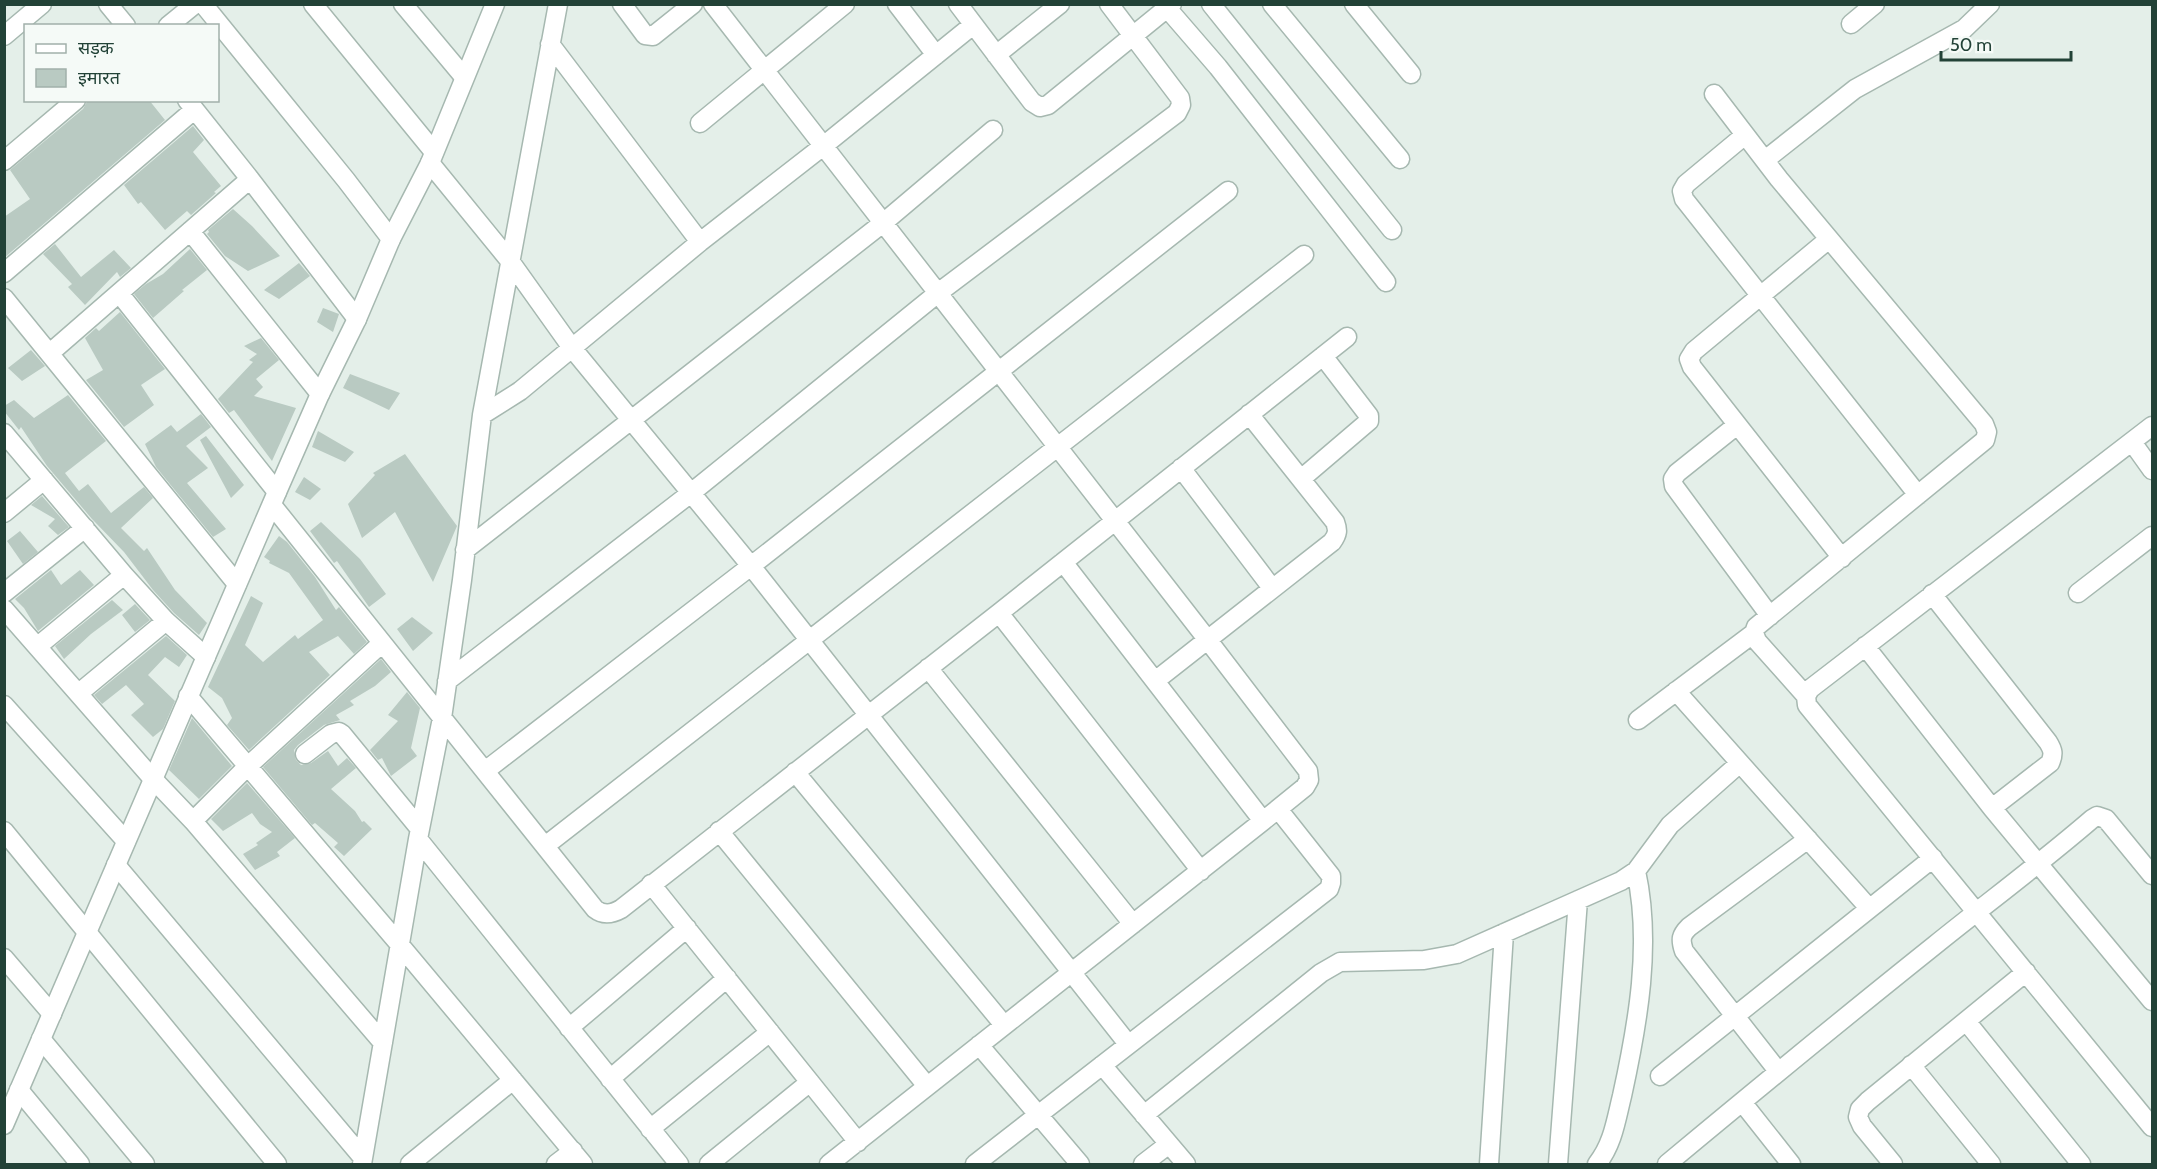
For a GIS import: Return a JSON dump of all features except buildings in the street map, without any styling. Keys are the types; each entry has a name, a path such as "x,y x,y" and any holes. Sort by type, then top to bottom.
{"street":[{"path":"4,36 42,4"},
{"path":"108,4 124,24"},
{"path":"170,24 195,4"},
{"path":"203,4 391,239"},
{"path":"313,4 510,261 572,348 751,566 1128,1044"},
{"path":"403,4 464,77"},
{"path":"4,1125 320,394 357,319 391,239 432,158 495,4"},
{"path":"363,1161 419,834 442,718 482,415 558,4"},
{"path":"622,4 645,35 649,37 693,4"},
{"path":"713,4 822,147 1208,639 1308,771 1309,780 1305,787 1201,871 829,1164"},
{"path":"700,123 845,4"},
{"path":"897,4 936,55"},
{"path":"958,4 1032,102 1040,107 1048,105 1169,6 1386,282"},
{"path":"996,55 1060,4"},
{"path":"447,681 691,493 938,293 1177,113 1181,105 1180,98 1109,4"},
{"path":"1211,4 1392,230"},
{"path":"1272,4 1400,159"},
{"path":"1354,4 1411,74"},
{"path":"1851,24 1875,4"},
{"path":"1765,160 1855,89 1964,29 1990,4"},
{"path":"482,415 520,391 700,242 974,25"},
{"path":"550,44 700,242"},
{"path":"1638,720 1754,633 1756,627 1985,440 1987,432 1984,424 1829,239 1714,94"},
{"path":"4,160 74,102"},
{"path":"4,273 190,105 357,319"},
{"path":"465,550 883,223 993,130"},
{"path":"1745,135 1686,184 1682,190 1684,199 1918,495"},
{"path":"50,353 250,179"},
{"path":"485,771 751,566 1228,190"},
{"path":"190,231 320,394"},
{"path":"1829,239 1694,351 1689,359 1692,367 1842,558"},
{"path":"545,846 1304,255"},
{"path":"119,293 381,644 601,914 614,913 999,614 1114,520 1347,338"},
{"path":"4,298 237,584"},
{"path":"1301,479 1370,421 1369,416 1323,356"},
{"path":"1155,681 1338,535 1335,522 1249,414"},
{"path":"1737,425 1677,473 1673,479 1674,486 1770,616"},
{"path":"1806,696 1810,689 1865,646 2152,426"},
{"path":"4,433 124,575 166,621 206,657"},
{"path":"2132,442 2152,470"},
{"path":"1181,468 1272,588"},
{"path":"4,513 44,480"},
{"path":"4,593 85,528"},
{"path":"2079,593 2152,536"},
{"path":"1062,562 1263,821"},
{"path":"38,646 124,575"},
{"path":"1932,594 2052,750 2053,756 2050,763 1992,808"},
{"path":"4,609 153,779 193,821 383,1043"},
{"path":"999,614 1201,871"},
{"path":"79,693 166,621"},
{"path":"1754,633 1757,641 1806,696 1807,705 2152,1128"},
{"path":"193,821 247,767 381,644"},
{"path":"1865,646 1992,808 2152,1001"},
{"path":"928,669 1133,924"},
{"path":"1676,691 1869,908"},
{"path":"188,696 578,1158 556,1164"},
{"path":"4,705 126,841"},
{"path":"305,754 332,734 339,732 342,734 569,1028 679,1164"},
{"path":"1144,1114 1321,973 1340,962 1424,960 1457,954 1621,881 1636,871 1670,825 1740,763"},
{"path":"795,772 1004,1025"},
{"path":"975,1164 1329,889 1330,876 1278,809"},
{"path":"1667,1164 1778,1071 2039,864 2091,819 2097,816 2106,819 2149,865"},
{"path":"4,831 86,934 277,1164"},
{"path":"719,831 927,1086"},
{"path":"1778,1071 1684,951 1681,940 1682,934 1689,927 1808,839"},
{"path":"1660,1076 1933,858"},
{"path":"116,865 363,1161"},
{"path":"1597,1164 1611,1142 1631,1056 1642,970 1643,917 1636,871"},
{"path":"651,884 858,1142"},
{"path":"1558,1164 1578,900"},
{"path":"569,1028 687,928"},
{"path":"1489,1164 1504,933"},
{"path":"4,958 52,1014"},
{"path":"1893,1164 1862,1126 1858,1117 1860,1109 2026,972"},
{"path":"610,1079 727,978"},
{"path":"1966,1021 2081,1164"},
{"path":"650,1129 770,1032"},
{"path":"41,1039 145,1164"},
{"path":"979,1045 1080,1164"},
{"path":"1102,1065 1186,1164"},
{"path":"1911,1065 1991,1164"},
{"path":"410,1164 513,1080"},
{"path":"709,1164 810,1082"},
{"path":"19,1090 80,1164"},
{"path":"1742,1102 1791,1164"},
{"path":"1143,1164 1168,1144"}]}
